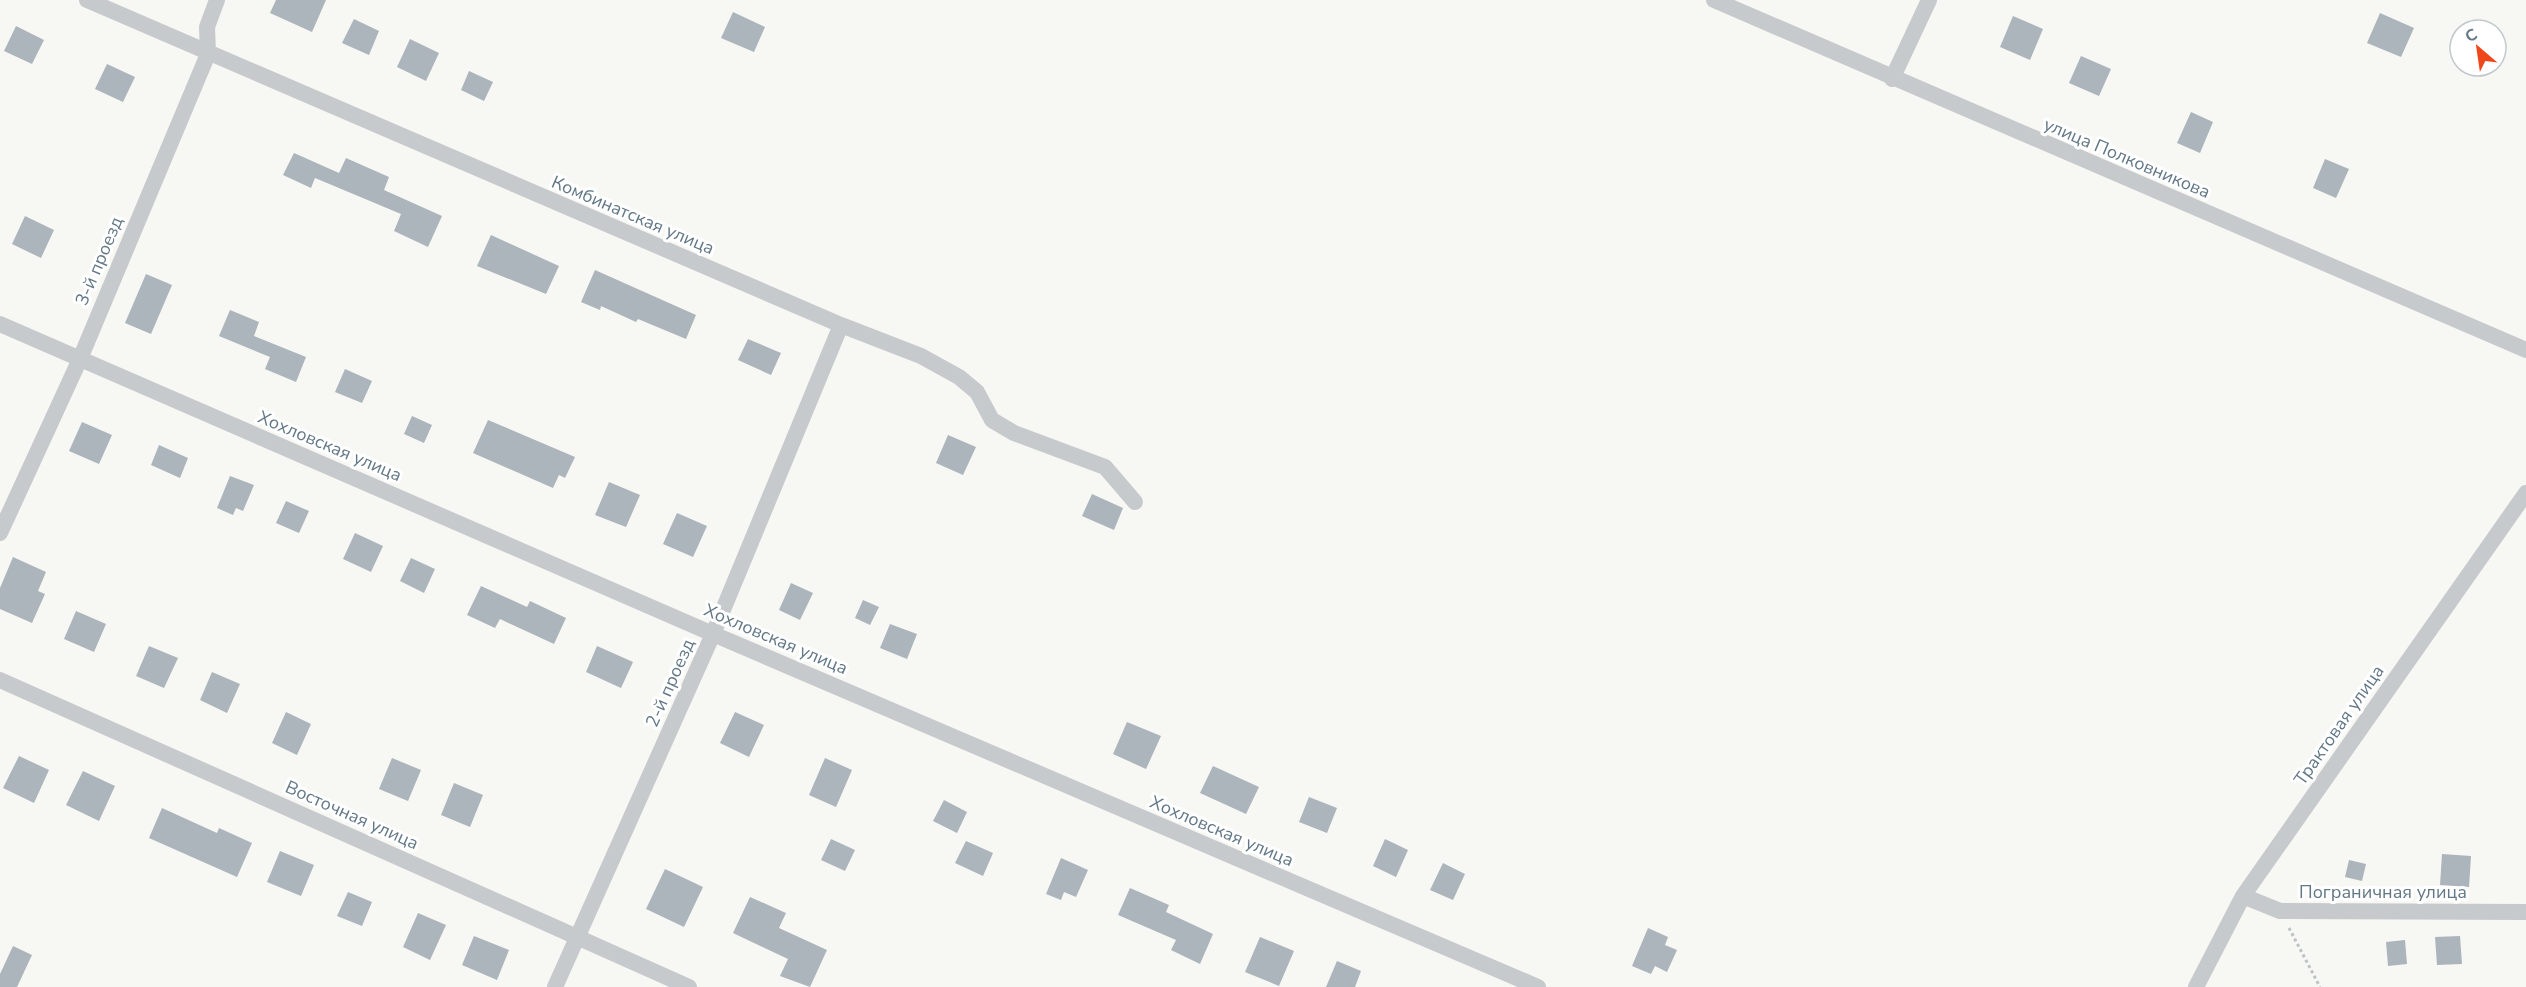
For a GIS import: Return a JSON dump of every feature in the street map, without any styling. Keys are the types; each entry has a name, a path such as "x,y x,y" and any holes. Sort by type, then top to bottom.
{"street":[{"name":"Комбинатская улица","path":"87,0 841,325 921,356 959,377 977,392 993,420 1014,434 1105,467 1135,502"},
{"name":"3-й проезд","path":"0,533 80,359 208,54 207,27 217,0"},
{"name":"улица Полковникова","path":"1714,0 1892,79 2526,350"},
{"path":"1892,79 1929,0"},
{"name":"Хохловская улица","path":"0,324 1500,980 1538,987"},
{"name":"2-й проезд","path":"555,987 713,634 841,325"},
{"name":"Трактовая улица","path":"2196,987 2243,896 2526,493"},
{"name":"Восточная улица","path":"0,680 689,987"},
{"name":"Пограничная улица","path":"2243,896 2280,910 2526,912"}],"path":[{"path":"2280,910 2320,987"}],"building":[{"path":"276,0 326,0 312,32 270,13"},
{"path":"733,12 765,27 754,52 721,38"},
{"path":"2380,13 2414,28 2401,57 2367,43"},
{"path":"2013,16 2043,29 2030,60 2000,47"},
{"path":"354,19 379,31 369,55 342,43"},
{"path":"16,26 44,40 32,64 4,51"},
{"path":"410,39 439,53 426,81 397,67"},
{"path":"2081,56 2111,69 2099,96 2069,83"},
{"path":"107,64 135,77 123,102 95,89"},
{"path":"469,71 493,82 484,101 461,90"},
{"path":"2191,112 2213,122 2200,153 2177,143"},
{"path":"294,153 339,173 346,158 389,177 384,190 442,216 428,247 394,231 401,214 315,178 311,188 283,175"},
{"path":"2325,159 2349,169 2336,198 2313,188"},
{"path":"25,216 54,230 41,258 12,244"},
{"path":"491,235 559,266 546,294 477,266"},
{"path":"595,270 696,315 686,339 638,319 636,322 601,306 600,310 581,302"},
{"path":"146,274 172,285 151,334 125,323"},
{"path":"230,310 259,322 254,336 306,357 296,382 265,369 270,357 219,336"},
{"path":"748,339 781,353 771,375 738,360"},
{"path":"345,369 372,381 362,403 335,392"},
{"path":"412,416 432,425 424,443 404,434"},
{"path":"488,420 575,457 565,478 559,475 553,488 473,453"},
{"path":"82,422 112,435 99,464 69,451"},
{"path":"948,435 976,447 963,475 936,463"},
{"path":"159,445 188,458 180,478 151,465"},
{"path":"230,476 254,485 243,511 236,508 233,515 217,508"},
{"path":"609,482 640,495 626,527 595,515"},
{"path":"1092,494 1123,508 1114,530 1082,516"},
{"path":"286,501 309,511 299,533 276,523"},
{"path":"677,513 707,526 693,557 663,544"},
{"path":"355,533 383,546 371,572 343,559"},
{"path":"13,557 46,572 38,591 45,594 32,623 0,609 0,588"},
{"path":"411,558 435,569 424,593 400,581"},
{"path":"791,583 813,593 800,620 779,610"},
{"path":"481,586 527,607 530,601 566,618 554,644 500,619 495,628 467,615"},
{"path":"863,600 879,607 870,625 855,618"},
{"path":"76,611 106,624 94,652 64,639"},
{"path":"890,624 917,634 907,659 880,648"},
{"path":"149,646 178,658 164,688 136,676"},
{"path":"597,646 633,662 621,688 586,672"},
{"path":"212,672 240,684 227,713 200,700"},
{"path":"286,712 311,724 297,755 272,743"},
{"path":"735,712 764,725 749,757 720,743"},
{"path":"1127,722 1161,736 1146,769 1113,754"},
{"path":"19,756 49,770 34,803 3,788"},
{"path":"392,758 421,770 408,801 379,789"},
{"path":"825,758 852,770 836,807 809,795"},
{"path":"1213,766 1259,787 1246,814 1200,793"},
{"path":"83,771 115,786 99,821 66,805"},
{"path":"454,783 483,795 470,827 441,815"},
{"path":"1309,797 1337,808 1327,833 1299,822"},
{"path":"944,800 967,812 957,833 933,821"},
{"path":"162,808 217,833 219,828 252,843 237,877 149,838"},
{"path":"831,839 855,850 845,871 821,860"},
{"path":"1385,839 1408,850 1396,877 1373,866"},
{"path":"966,841 993,853 983,876 955,863"},
{"path":"280,851 314,865 301,896 267,882"},
{"path":"2442,854 2471,856 2469,887 2440,885"},
{"path":"1061,858 1088,870 1076,897 1064,892 1061,900 1046,894"},
{"path":"2349,860 2366,864 2362,881 2345,877"},
{"path":"1443,863 1465,874 1453,900 1430,890"},
{"path":"665,869 703,887 684,927 646,909"},
{"path":"1130,888 1169,905 1166,912 1213,934 1200,964 1171,950 1176,940 1118,915"},
{"path":"348,892 372,902 362,926 337,916"},
{"path":"750,897 786,913 779,928 827,950 810,987 780,976 788,959 733,933"},
{"path":"418,913 446,925 430,960 403,947"},
{"path":"1648,928 1668,937 1665,945 1677,950 1667,972 1655,966 1651,974 1632,966"},
{"path":"474,936 509,950 497,980 462,965"},
{"path":"2460,936 2462,964 2437,965 2435,937"},
{"path":"1260,937 1294,951 1279,986 1245,972"},
{"path":"2405,940 2407,964 2388,966 2386,942"},
{"path":"13,946 32,955 17,987 0,987 0,974"},
{"path":"1337,961 1361,971 1355,987 1326,987"}]}
